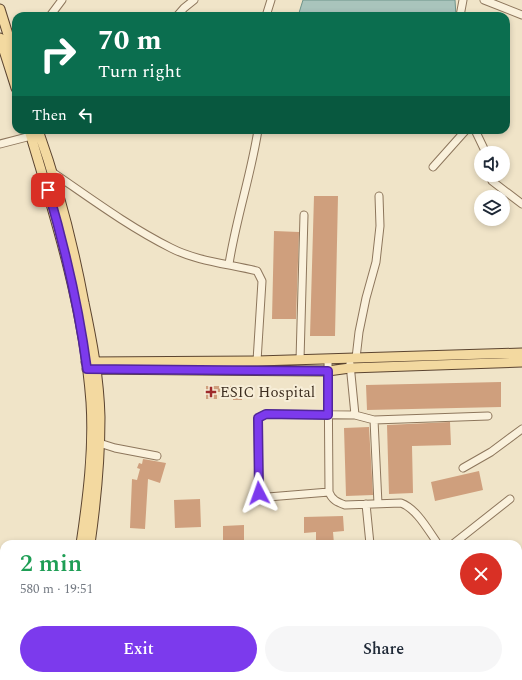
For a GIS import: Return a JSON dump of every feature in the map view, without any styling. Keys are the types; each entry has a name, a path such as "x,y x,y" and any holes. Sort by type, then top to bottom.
{"main road":[{"path":"0,10 12,48"},
{"path":"0,38 12,76"},
{"path":"30,134 61,235 91,365"},
{"path":"39,134 65,216 80,279 91,365 91,403 95,442 96,498 91,540"},
{"path":"91,365 522,353"},
{"path":"91,365 328,371 350,368 522,362"},
{"path":"82,540 95,442"}],"street":[{"path":"53,12 62,0"},
{"path":"180,12 194,0"},
{"path":"267,12 271,0"},
{"path":"461,12 463,0"},
{"path":"484,0 522,16"},
{"path":"0,144 27,134"},
{"path":"229,264 237,217 250,175 257,134"},
{"path":"433,167 462,134"},
{"path":"477,134 483,146"},
{"path":"52,172 171,248 191,255 257,271 262,281 257,361"},
{"path":"493,182 522,204"},
{"path":"355,415 350,368 364,304 376,262 380,226 379,196"},
{"path":"300,360 304,215"},
{"path":"328,359 329,492 331,498 338,503 345,505 400,503 407,505 424,524 435,540"},
{"path":"329,492 268,497 261,495 258,488 258,418 266,414 355,415 374,420 488,416"},
{"path":"374,420 378,504"},
{"path":"463,468 491,452 522,429"},
{"path":"95,442 115,448 157,456"},
{"path":"458,540 510,499"},
{"path":"366,504 370,540"}],"water":[{"path":"303,0 455,0 456,12 299,12"}],"building":[{"path":"314,196 338,196 335,336 310,336"},
{"path":"274,231 299,232 296,319 272,319"},
{"path":"501,382 501,407 367,410 366,385"},
{"path":"206,386 242,386 242,400 233,400 233,392 217,392 217,399 206,399"},
{"path":"450,422 451,445 412,446 413,493 389,494 387,425"},
{"path":"369,427 373,495 346,496 344,428"},
{"path":"143,459 166,463 160,483 148,479 145,529 130,528 132,479 137,480 140,469 137,468 139,463 142,464"},
{"path":"479,471 483,490 435,501 431,482"},
{"path":"200,499 201,527 175,528 174,500"},
{"path":"343,516 344,531 333,532 334,540 316,540 316,532 304,533 304,517"},
{"path":"244,525 244,540 223,540 223,526"}],"place":[{"name":"ESIC Hospital","path":"211,392"}],"route":[{"path":"48,190 61,235 75,297 87,369 238,369 328,371 328,415 266,414 258,418 259,493"}]}
